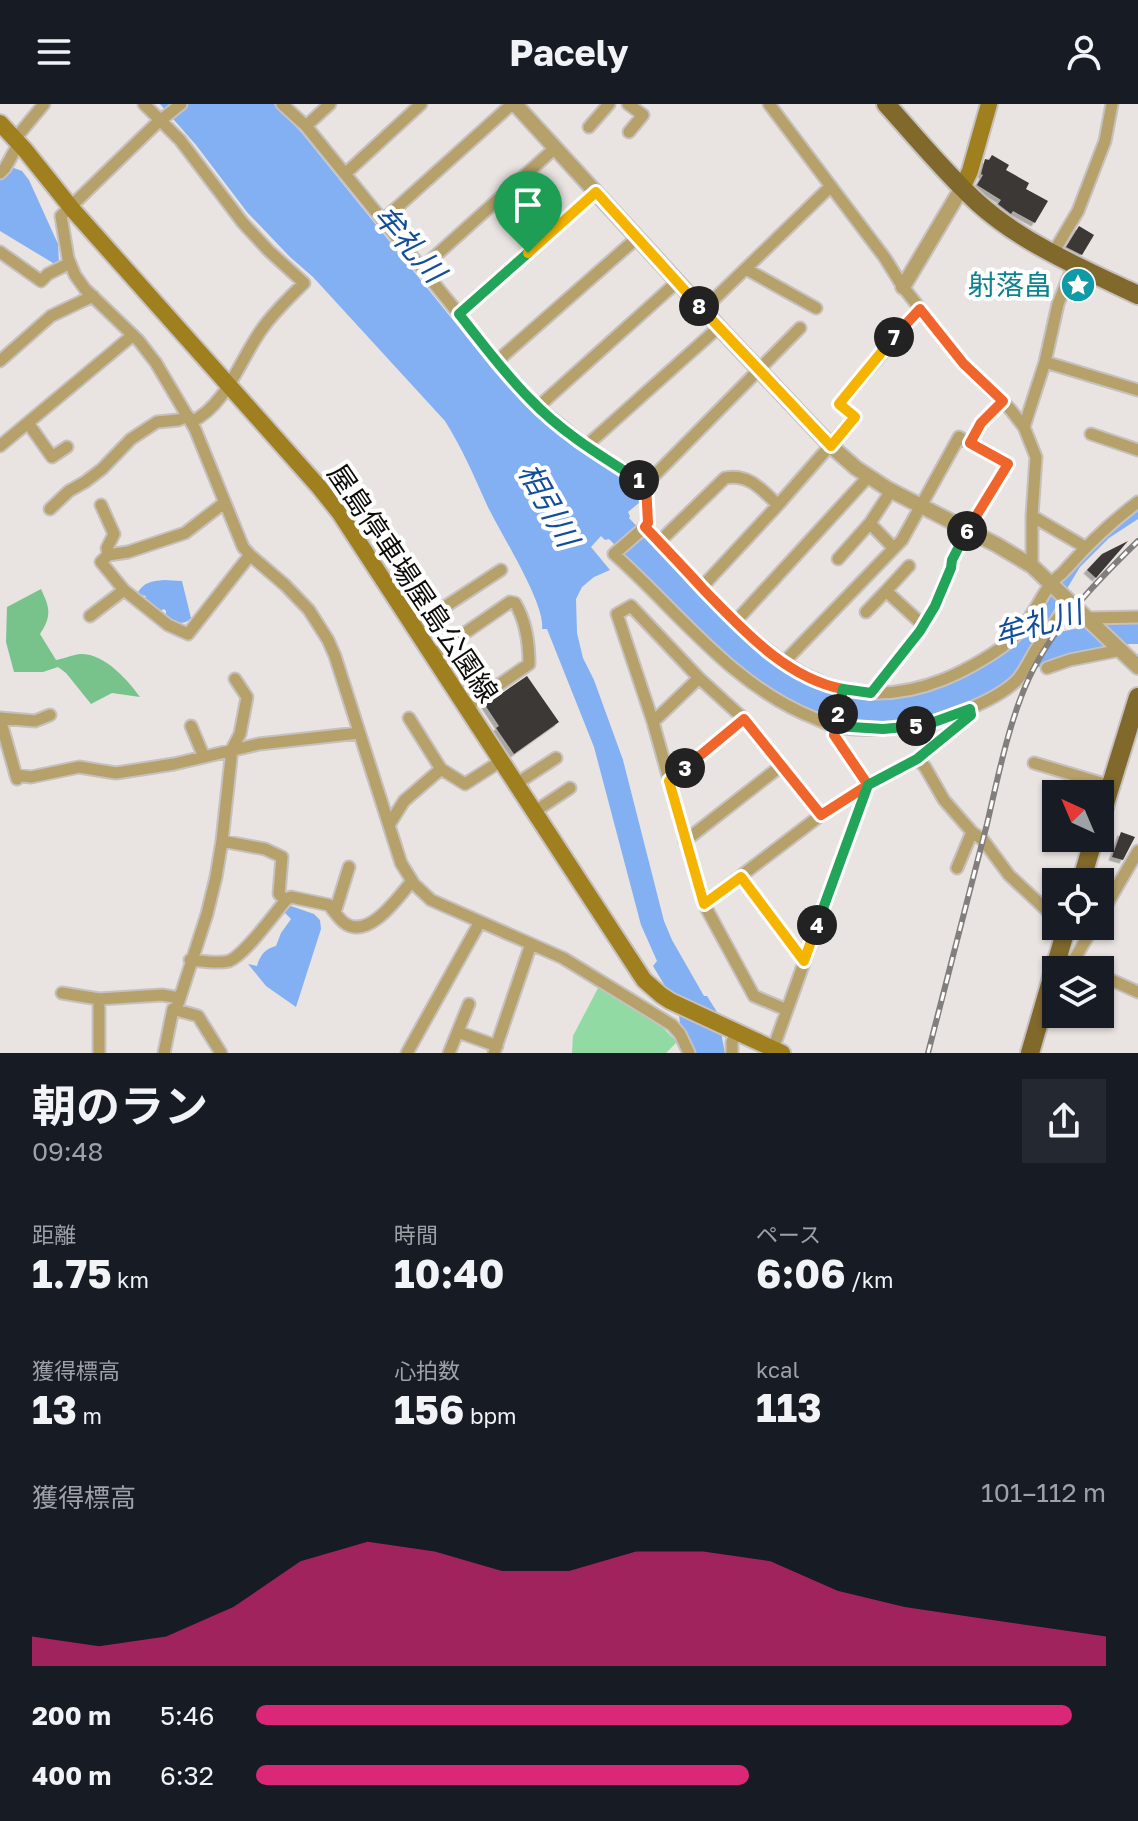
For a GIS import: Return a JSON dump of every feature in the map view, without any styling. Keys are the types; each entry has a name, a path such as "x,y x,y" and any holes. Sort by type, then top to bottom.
{"main road":[{"path":"886,104 952,177 1003,222 1053,253 1138,295"},
{"path":"963,186 989,104"},
{"name":"屋島停車場屋島公園線","path":"0,123 70,207 335,506 638,971 660,994 778,1051"},
{"path":"1113,780 1138,697"},
{"path":"1030,1053 1042,1021"}],"street":[{"path":"0,173 17,141 44,104"},
{"path":"50,509 69,491 102,469 131,439 157,422 199,418 229,385 262,328 304,283 243,223 165,118 144,104"},
{"path":"181,104 61,216 70,263 80,282 156,363 190,419 240,542 250,555 292,591 319,625 335,656 401,863 412,881 431,900 563,958 647,1009 672,1025 689,1053"},
{"path":"282,104 306,126 496,362 538,407 586,446 646,484"},
{"path":"306,126 330,104"},
{"path":"345,174 421,104"},
{"path":"383,220 513,104 831,446 868,477 891,491 1032,566 1138,667"},
{"path":"589,127 609,104"},
{"path":"628,104 643,115 629,132"},
{"path":"769,104 920,309 963,363 1003,401 1024,427 1036,457 1032,566"},
{"path":"1053,253 1078,211 1105,141 1112,104"},
{"path":"422,268 555,148"},
{"path":"703,310 831,186"},
{"path":"903,287 963,186"},
{"path":"459,314 596,192"},
{"path":"496,362 637,238"},
{"path":"0,252 41,281 70,263"},
{"path":"1024,427 1045,362 1058,304 1074,264"},
{"path":"746,269 816,308"},
{"path":"538,407 677,282"},
{"path":"0,361 51,316 93,296"},
{"path":"702,587 855,417 839,404 920,309"},
{"path":"586,446 719,327"},
{"path":"800,328 646,484 648,523 614,554 746,680 788,707 835,726 904,728 934,722 970,709 1016,681 1071,602"},
{"path":"0,446 133,335"},
{"path":"1045,362 1138,390"},
{"path":"970,443 981,423 1003,401"},
{"path":"28,423 52,457 67,447"},
{"path":"1091,434 1138,450"},
{"path":"784,662 902,540 959,437 1008,464 967,530 935,606 871,693"},
{"path":"659,542 725,478 744,477 778,505"},
{"path":"735,622 868,477"},
{"path":"838,559 870,523 891,491"},
{"path":"645,527 735,622 784,662 818,681 843,689 892,694 921,689 956,674 1018,634 1085,547 1138,502"},
{"path":"224,503 185,533 128,552 108,555 101,562 124,590 168,625 188,634 250,555"},
{"path":"101,505 114,534 107,548 108,555"},
{"path":"1032,516 1085,547"},
{"path":"870,523 893,549"},
{"path":"866,612 909,566"},
{"path":"414,627 501,570"},
{"path":"90,616 124,590"},
{"path":"886,591 923,625"},
{"path":"433,655 510,602 515,603 522,615 529,664 467,707"},
{"path":"787,1010 754,996 704,904 653,722 617,614 631,606 699,678 744,719 821,815"},
{"path":"1086,618 1138,617"},
{"path":"1047,668 1121,650"},
{"path":"653,722 699,678"},
{"path":"164,1053 173,1009 178,1004 207,914 222,841 232,749 240,734 247,697 235,679"},
{"path":"843,689 834,735 868,785"},
{"path":"704,904 821,815 917,759 971,715 970,709"},
{"path":"50,715 35,721 0,718 17,777 79,767 116,773 174,764 259,744 359,733"},
{"path":"409,718 441,769 465,784 501,761"},
{"path":"669,781 744,719"},
{"path":"191,726 204,757"},
{"path":"516,784 556,758"},
{"path":"917,759 944,800 983,840 1009,875 1042,906"},
{"path":"1034,763 1091,780"},
{"path":"685,841 781,766"},
{"path":"389,825 404,801 441,769"},
{"path":"778,1051 787,1010 868,785"},
{"path":"534,812 570,788"},
{"path":"957,868 972,832"},
{"path":"222,841 265,849 282,857 279,894 286,900"},
{"path":"1114,892 1138,851"},
{"path":"335,912 349,867"},
{"path":"741,877 804,961"},
{"path":"190,960 226,962 235,958 291,897 329,905 343,923 352,927 372,923 412,881"},
{"path":"407,1053 480,922"},
{"path":"1068,956 1082,940"},
{"path":"458,1032 495,1050 531,944"},
{"path":"1114,981 1138,992"},
{"path":"62,993 99,999 162,995 198,1016 221,1053"},
{"path":"647,1009 660,994"},
{"path":"99,999 99,1053"},
{"path":"449,1053 469,1004"},
{"path":"731,1029 732,1053"}],"green space":[{"path":"41,589 48,612 40,634 56,660 80,654 98,658 122,675 140,697 112,693 91,704 58,667 43,672 14,672 6,642 7,607"},
{"path":"598,988 656,1021 677,1042 666,1053 572,1053 573,1036"}],"water":[{"path":"160,104 274,104 301,132 474,346 532,412 575,448 637,488 640,502 628,512 629,518 741,637 791,675 831,692 874,697 933,689 970,673 1047,598 1097,539 1138,508 1138,519 1109,538 1080,567 1039,635 1100,624 1138,623 1138,644 1110,647 1043,665 974,703 942,715 881,725 840,721 797,707 743,673 609,539 601,536 591,547 610,570 582,587 576,599 577,633 583,658 623,760 664,921 704,996 717,1012 725,1053 695,1053 653,966 657,961 641,925 594,747 547,629 542,629 530,586 451,431 313,277 247,212"},
{"path":"14,168 22,171 29,180 58,244 59,263 53,263 0,231 0,178 7,170"},
{"path":"182,581 191,618 188,621 175,621 166,615 164,609 160,611 152,607 144,600 146,596 137,594 148,583"},
{"path":"291,906 314,914 320,920 321,929 296,1007 266,986 248,964 257,966 264,953 276,946 291,919 283,911"}],"building":[{"path":"992,155 1009,165 1006,170 1029,183 1026,189 1048,201 1035,223 1013,211 1011,214 998,204 1001,200 977,185 983,175 985,159 989,160"},
{"path":"1079,226 1094,235 1082,255 1066,247"},
{"path":"1128,541 1096,578 1087,570 1102,554"},
{"path":"527,676 559,722 514,754 485,705"},
{"path":"1121,832 1135,837 1123,860 1112,857"}],"railway":[{"path":"928,1053 1005,750 1022,695 1039,659 1064,622 1138,541"}],"place":[{"name":"射落畠","path":"1078,285"}],"route":[{"path":"528,253 459,314 532,402 586,446 646,484 648,523 645,527 735,622 761,646 794,669 843,689 835,726 834,735 868,785 821,815 744,719 669,781 704,904 741,877 804,961 868,785 917,759 971,715 970,709 934,722 904,728 835,726 843,689 871,693 920,631 935,606 967,530 1008,464 970,443 981,423 1003,401 963,363 920,309 839,404 855,417 831,446 596,192 528,253"}],"water label":[{"name":"牟礼川","path":"409,244"},
{"name":"相引川","path":"548,505"},
{"name":"牟礼川","path":"1038,624"}]}
